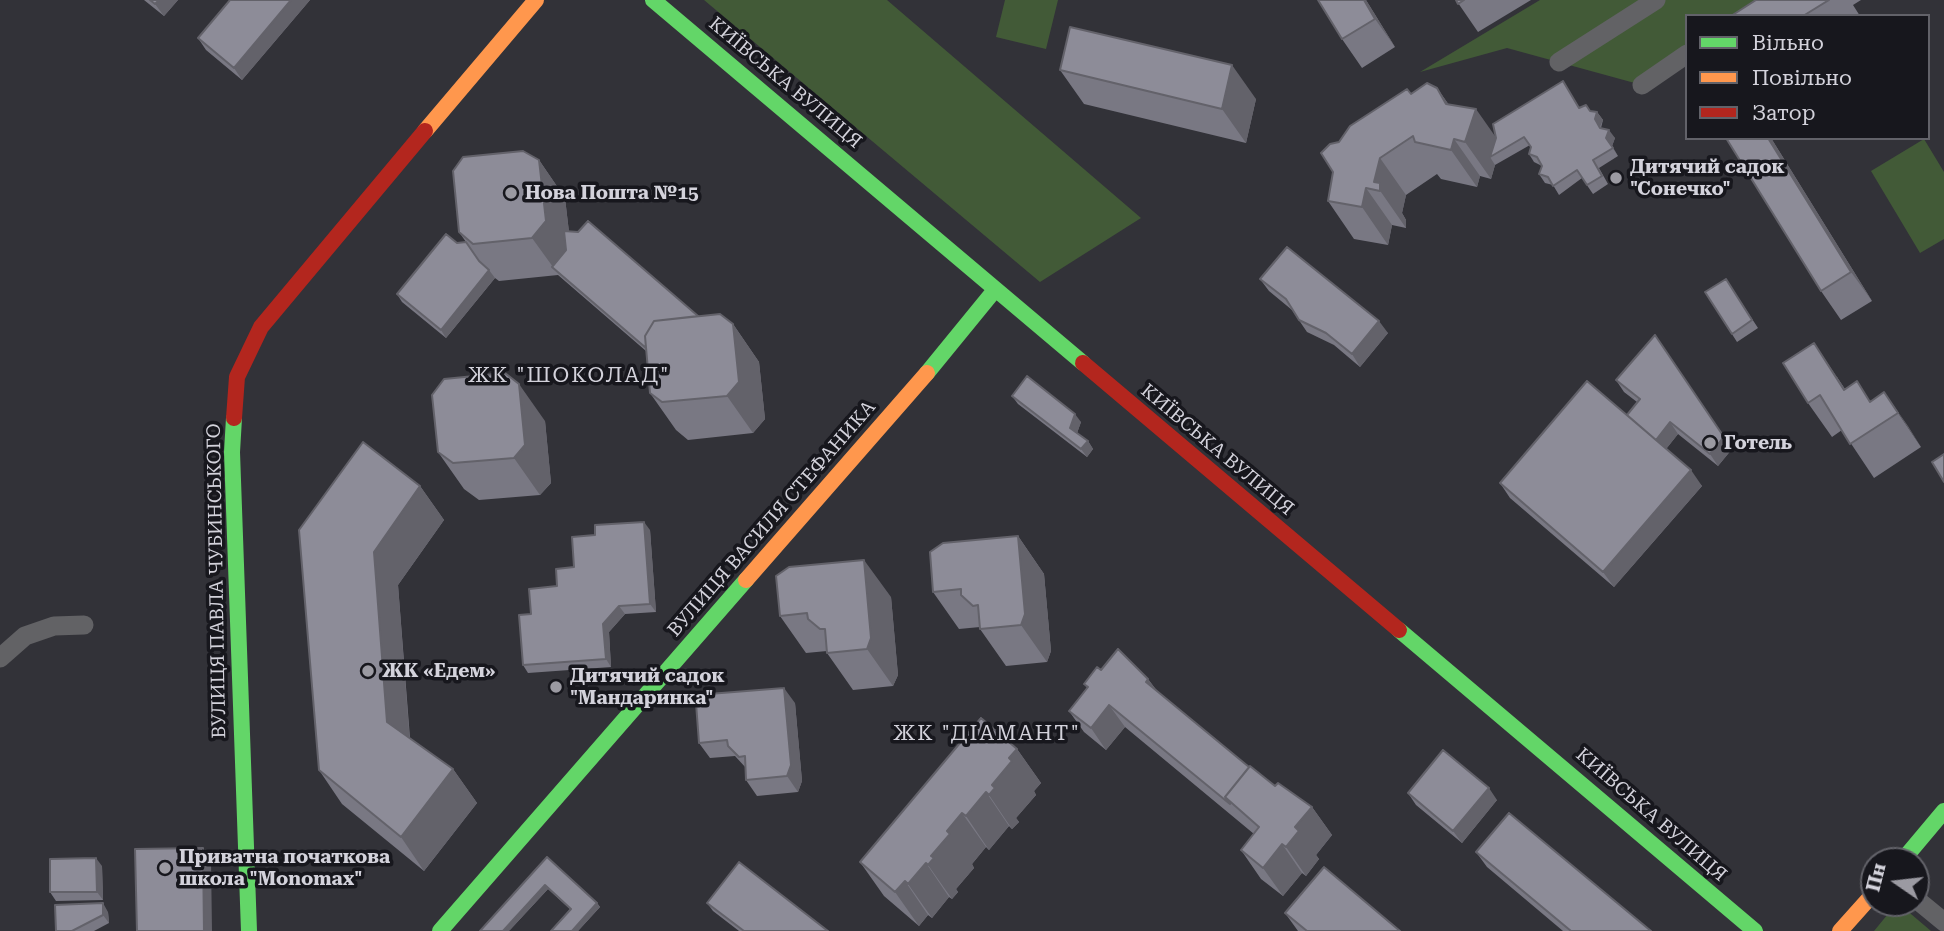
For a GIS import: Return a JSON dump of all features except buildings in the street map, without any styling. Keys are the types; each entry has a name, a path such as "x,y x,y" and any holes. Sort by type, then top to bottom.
{"street":[{"name":"ВУЛИЦЯ ПАВЛА ЧУБИНСЬКОГО","path":"249,931 232,452 237,377 261,327 536,0"},
{"name":"КИЇВСЬКА ВУЛИЦЯ","path":"653,0 1755,931"},
{"path":"1559,62 1656,0"},
{"path":"1642,85 1685,55"},
{"name":"ВУЛИЦЯ ВАСИЛЯ СТЕФАНИКА","path":"440,931 927,373 995,291"},
{"path":"0,658 25,636 54,626 84,625"},
{"path":"1914,847 1944,811"},
{"path":"1840,931 1860,909"},
{"path":"1930,910 1944,922"}],"green space":[{"path":"704,0 887,0 1141,218 1040,282"},
{"path":"1005,0 1058,0 1046,49 996,37"},
{"path":"1540,0 1771,0 1748,14 1685,14 1685,55 1642,85 1507,48 1420,72"},
{"path":"1925,140 1944,172 1944,239 1920,253 1871,171"},
{"path":"1886,917 1914,917 1931,931 1874,931"}],"traffic: fast":[{"path":"653,0 1083,363"},
{"path":"927,373 994,291"},
{"path":"234,418 232,452 249,931"},
{"path":"440,931 746,580"},
{"path":"1399,630 1755,931"},
{"path":"1914,847 1944,811"}],"traffic: slow":[{"path":"425,131 536,0"},
{"path":"746,580 927,373"},
{"path":"1840,931 1860,909"}],"traffic: jam":[{"path":"234,418 237,377 261,327 425,131"},
{"path":"1083,363 1399,630"}],"place":[{"name":"Дитячий садок \"Сонечко\"","path":"1616,178"},
{"name":"Нова Пошта №15","path":"511,193"},
{"name":"Готель","path":"1710,443"},
{"name":"ЖК «Едем»","path":"368,671"},
{"name":"Дитячий садок \"Мандаринка\"","path":"556,687"},
{"name":"Приватна початкова школа \"Monomax\"","path":"165,868"}],"district":[{"name":"ЖК \"ШОКОЛАД\"","path":"569,376"},
{"name":"ЖК \"ДІАМАНТ\"","path":"987,734"}]}
